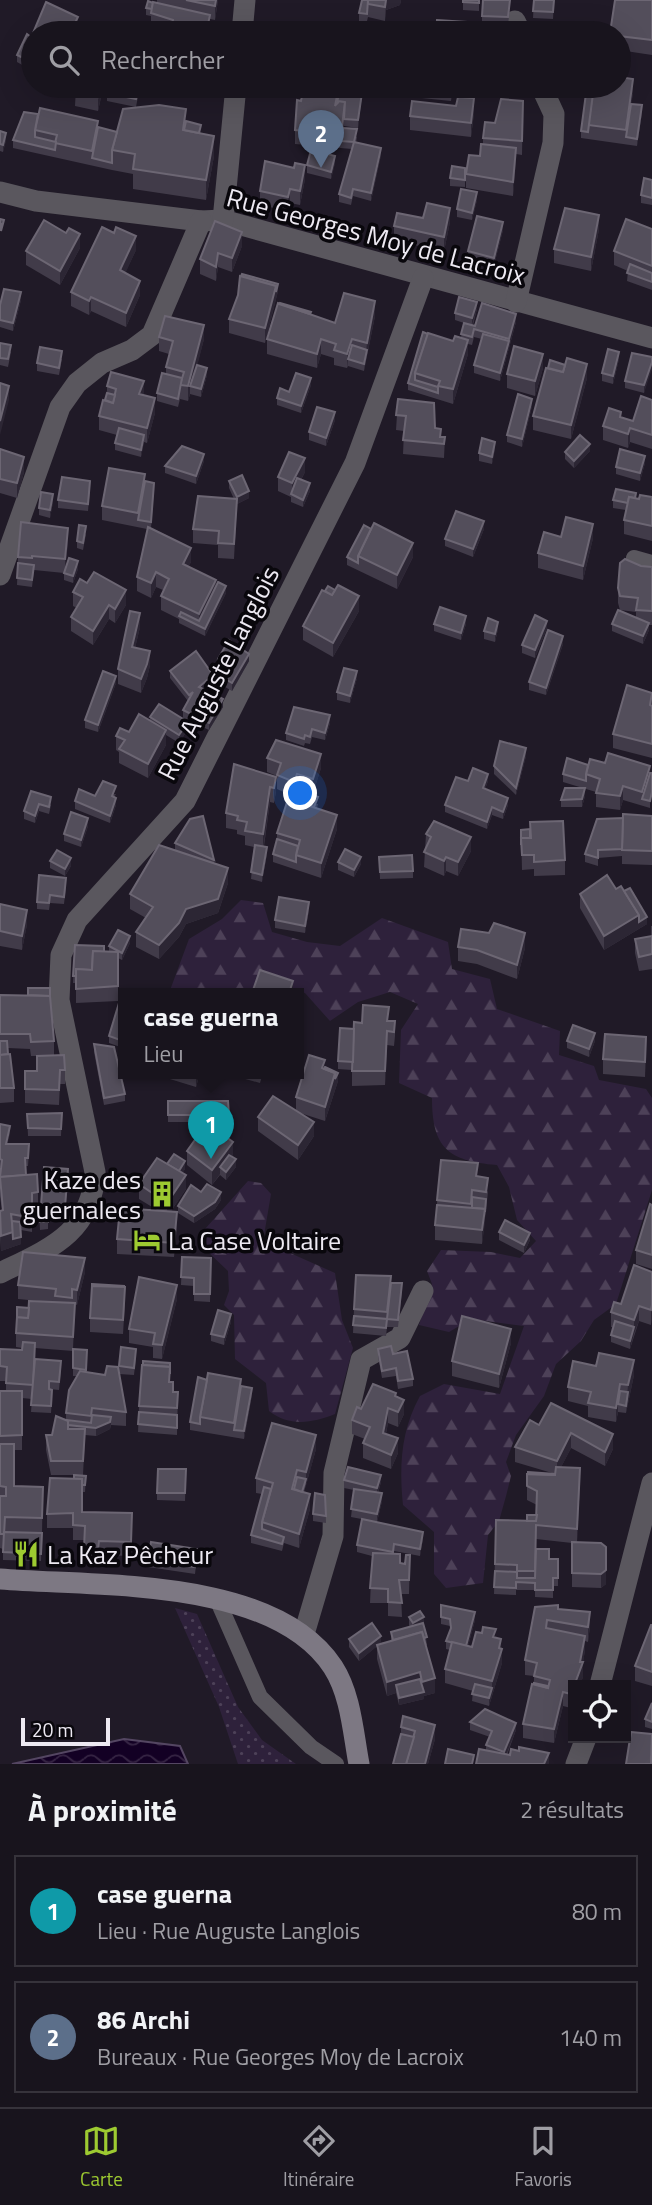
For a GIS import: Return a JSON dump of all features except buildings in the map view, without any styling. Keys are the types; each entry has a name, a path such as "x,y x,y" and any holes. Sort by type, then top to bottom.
{"street":[{"path":"243,21 245,0"},
{"path":"223,220 235,98"},
{"path":"516,302 553,144 554,114 547,98"},
{"name":"Rue Georges Moy de Lacroix","path":"0,192 36,201 201,221 223,220 423,278 652,338"},
{"path":"0,575 60,407 77,383 102,363 132,350 152,335 201,221"},
{"name":"Rue Auguste Langlois","path":"0,1273 46,1251 68,1235 83,1216 94,1194 95,1172 60,1000 61,955 76,920 186,801 355,463 423,278"},
{"path":"304,1634 333,1536 334,1473 361,1360 400,1338 423,1291"},
{"path":"601,1680 652,1483"},
{"path":"0,1579 192,1592 277,1620 304,1634 333,1668 347,1700 359,1764"},
{"path":"576,1764 584,1743"}],"lane":[{"path":"634,558 652,563"},
{"path":"217,1599 260,1697 279,1719 336,1764"}],"green space":[{"path":"241,900 263,903 272,932 307,942 340,946 382,918 448,942 452,969 490,979 497,1009 560,1031 559,1055 594,1066 599,1080 646,1089 652,1098 652,1190 616,1304 594,1320 581,1341 556,1364 544,1396 516,1435 506,1462 511,1476 499,1521 488,1535 483,1583 446,1588 434,1574 434,1532 403,1505 401,1476 405,1435 420,1396 444,1384 500,1394 524,1326 471,1319 449,1332 419,1325 432,1284 427,1271 441,1250 491,1252 520,1258 536,1241 517,1220 509,1187 497,1165 466,1160 446,1149 435,1129 432,1098 399,1083 401,1030 418,1004 390,992 358,1002 330,1021 304,993 304,988 289,988 261,979 255,988 171,988 189,939 222,919"},
{"path":"248,1181 261,1183 271,1194 263,1241 335,1273 342,1320 353,1348 335,1414 301,1422 277,1416 269,1411 266,1383 235,1359 234,1315 224,1305 229,1291 228,1271 205,1249 205,1229"},
{"path":"175,1608 197,1614 238,1707 262,1740 296,1764 238,1764 219,1707"}],"water":[{"path":"124,1739 180,1746 188,1764 12,1764"}],"place":[{"name":"86 Archi","path":"321,168"},
{"name":"case guerna","path":"211,1159"},
{"name":"Kaze des guernalecs","path":"162,1194"},
{"name":"La Case Voltaire","path":"147,1240"},
{"name":"La Kaz Pêcheur","path":"26,1554"}]}
